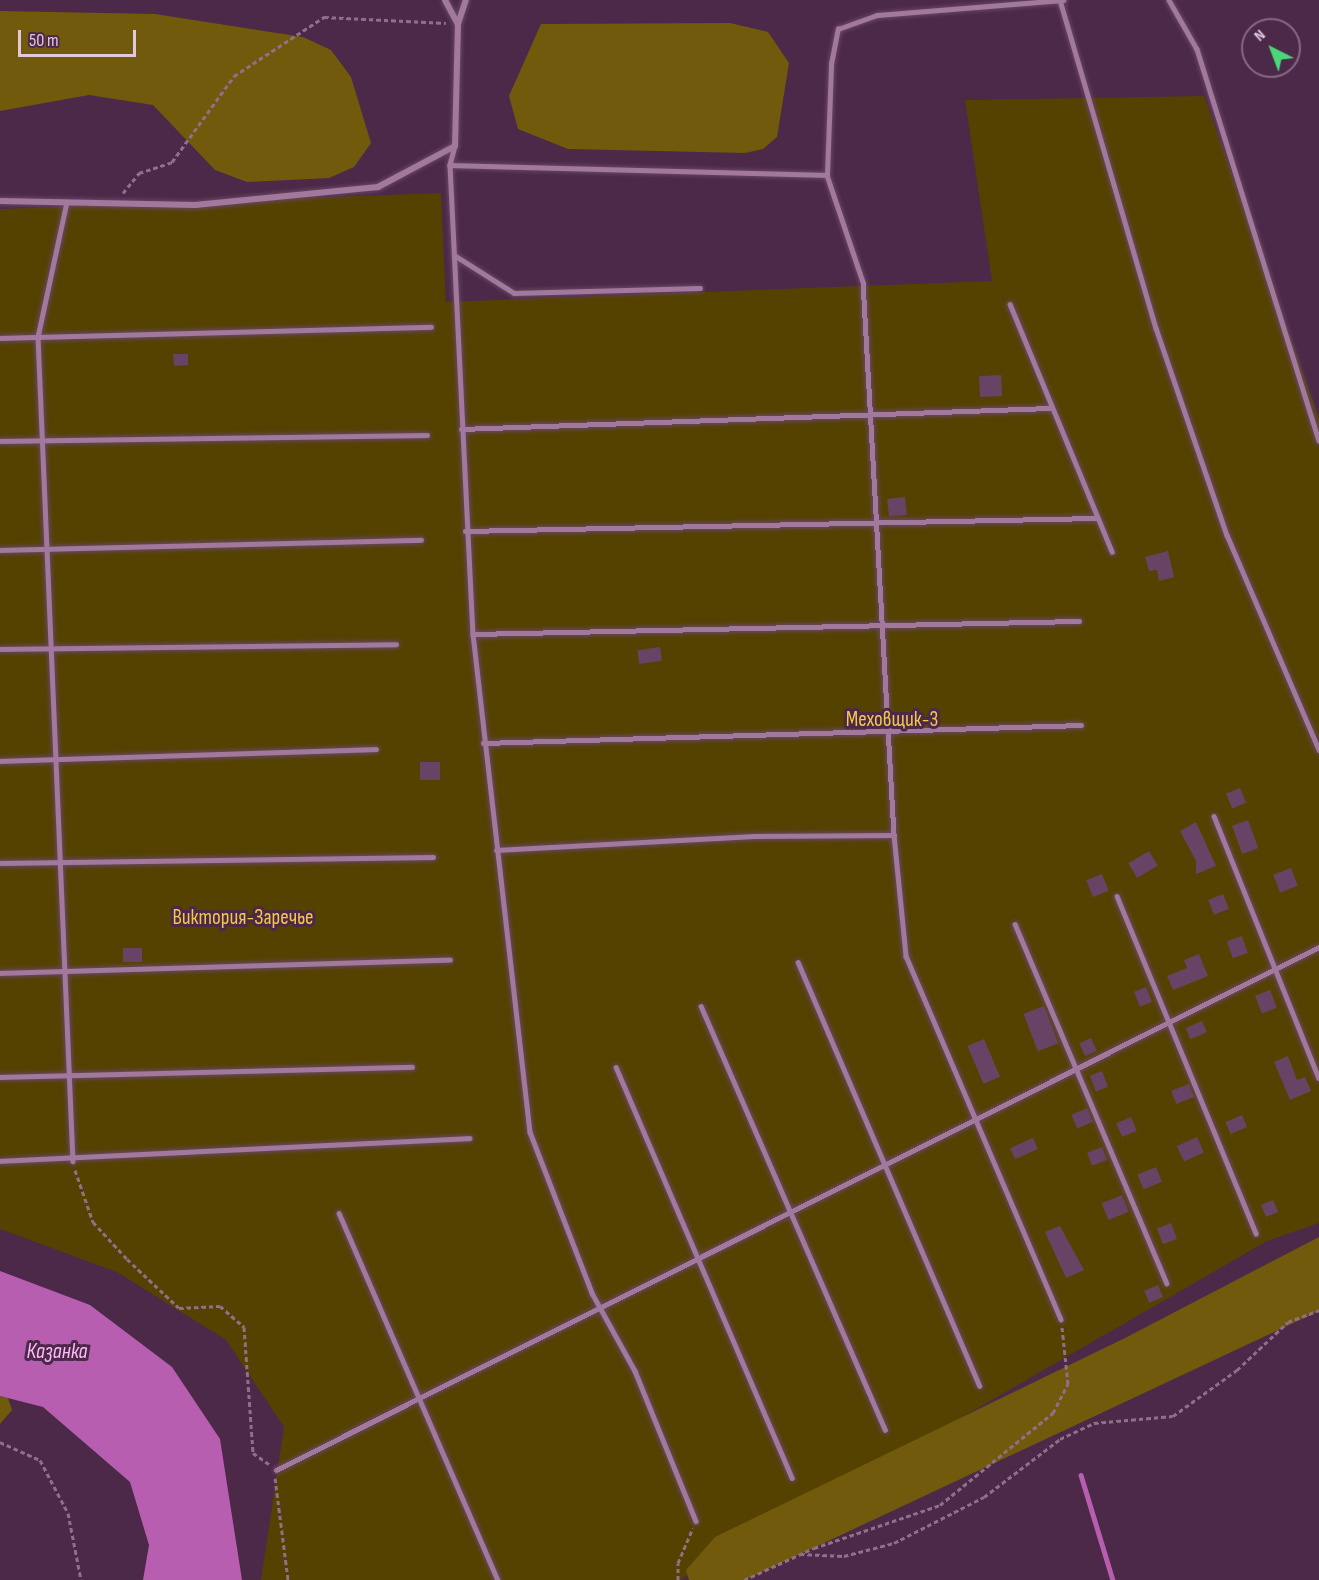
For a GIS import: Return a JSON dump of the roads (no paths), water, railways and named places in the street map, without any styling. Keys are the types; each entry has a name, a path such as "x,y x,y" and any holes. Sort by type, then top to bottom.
{"street":[{"path":"445,0 458,24"},
{"path":"0,201 195,205 378,187 455,146 458,24 466,0"}],"lane":[{"path":"1061,1319 906,956 894,836 884,623 874,519 872,416 863,282 827,175 831,64 838,29 877,15 1062,0 1156,328 1227,535 1319,750"},
{"path":"1169,0 1197,49 1319,440"},
{"path":"455,146 450,165 465,531 483,743 530,1131 592,1293 604,1307 696,1521"},
{"path":"450,165 827,175"},
{"path":"67,202 38,337 73,1161"},
{"path":"453,255 514,293 700,288"},
{"path":"1010,304 1050,408 1112,552"},
{"path":"0,338 431,327"},
{"path":"461,429 1050,408"},
{"path":"0,441 427,435"},
{"path":"465,531 874,519 1097,518"},
{"path":"0,550 421,540"},
{"path":"473,634 884,623 1078,621"},
{"path":"0,649 396,644"},
{"path":"483,743 890,728 1081,725"},
{"path":"0,761 376,749"},
{"path":"1214,816 1319,1078"},
{"path":"496,850 754,836 894,836"},
{"path":"0,863 433,857"},
{"path":"1118,896 1165,1024 1256,1234"},
{"path":"1015,924 1167,1283"},
{"path":"276,1470 422,1399 975,1118 1319,947"},
{"path":"0,973 450,960"},
{"path":"798,962 980,1386"},
{"path":"701,1006 885,1430"},
{"path":"0,1077 411,1067"},
{"path":"616,1067 792,1478"},
{"path":"0,1161 73,1161 469,1138"},
{"path":"339,1213 422,1399 498,1580"}],"water":[{"name":"Казанка","path":"0,1271 90,1305 172,1367 220,1439 242,1580 143,1580 149,1545 130,1482 43,1407 0,1396"}],"waterway":[{"path":"1081,1475 1113,1580"}],"park label":[{"name":"Меховщик-3","path":"892,720"},
{"name":"Виктория-Заречье","path":"243,918"}]}
